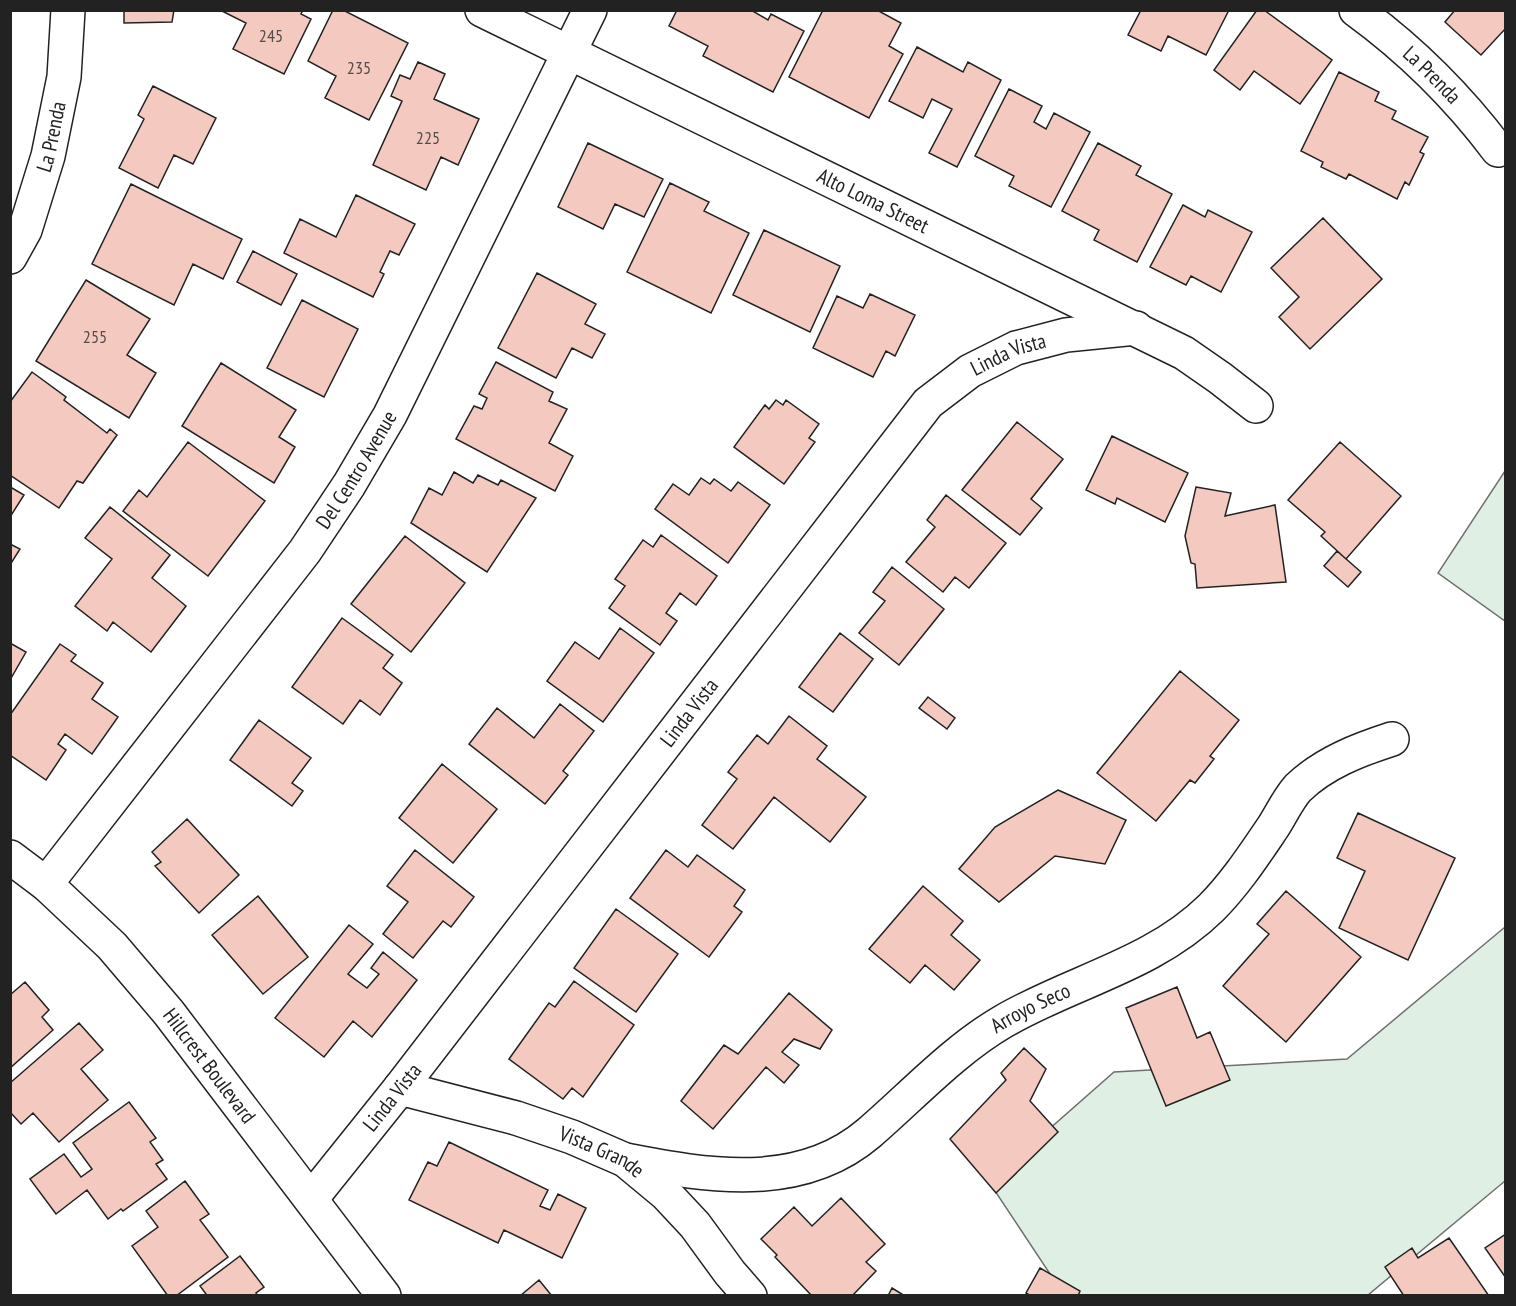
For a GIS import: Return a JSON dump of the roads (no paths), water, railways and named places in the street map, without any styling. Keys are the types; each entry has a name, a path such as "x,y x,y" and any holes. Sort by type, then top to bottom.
{"street":[{"name":"La Prenda","path":"10,256 25,230 48,156 64,77 68,10"},
{"name":"Alto Loma Street","path":"482,10 1136,328 1184,353 1256,406"},
{"name":"Del Centro Avenue","path":"46,884 305,551 349,485 390,415 590,10"},
{"name":"La Prenda","path":"1356,10 1443,83 1498,150"},
{"name":"Linda Vista","path":"311,1199 400,1088 928,403 970,371 1016,348 1066,335 1136,328"},
{"name":"Arroyo Seco","path":"625,1160 684,1172 737,1175 784,1173 830,1158 866,1136 967,1046 1005,1020 1131,963 1171,939 1210,909 1244,871 1297,789 1327,766 1357,750 1392,739"},
{"name":"Hillcrest Boulevard","path":"10,857 46,884 112,946 170,1013 384,1296"},
{"name":"Vista Grande","path":"400,1088 528,1122 572,1137 625,1160 666,1194 695,1225 750,1296"}]}
